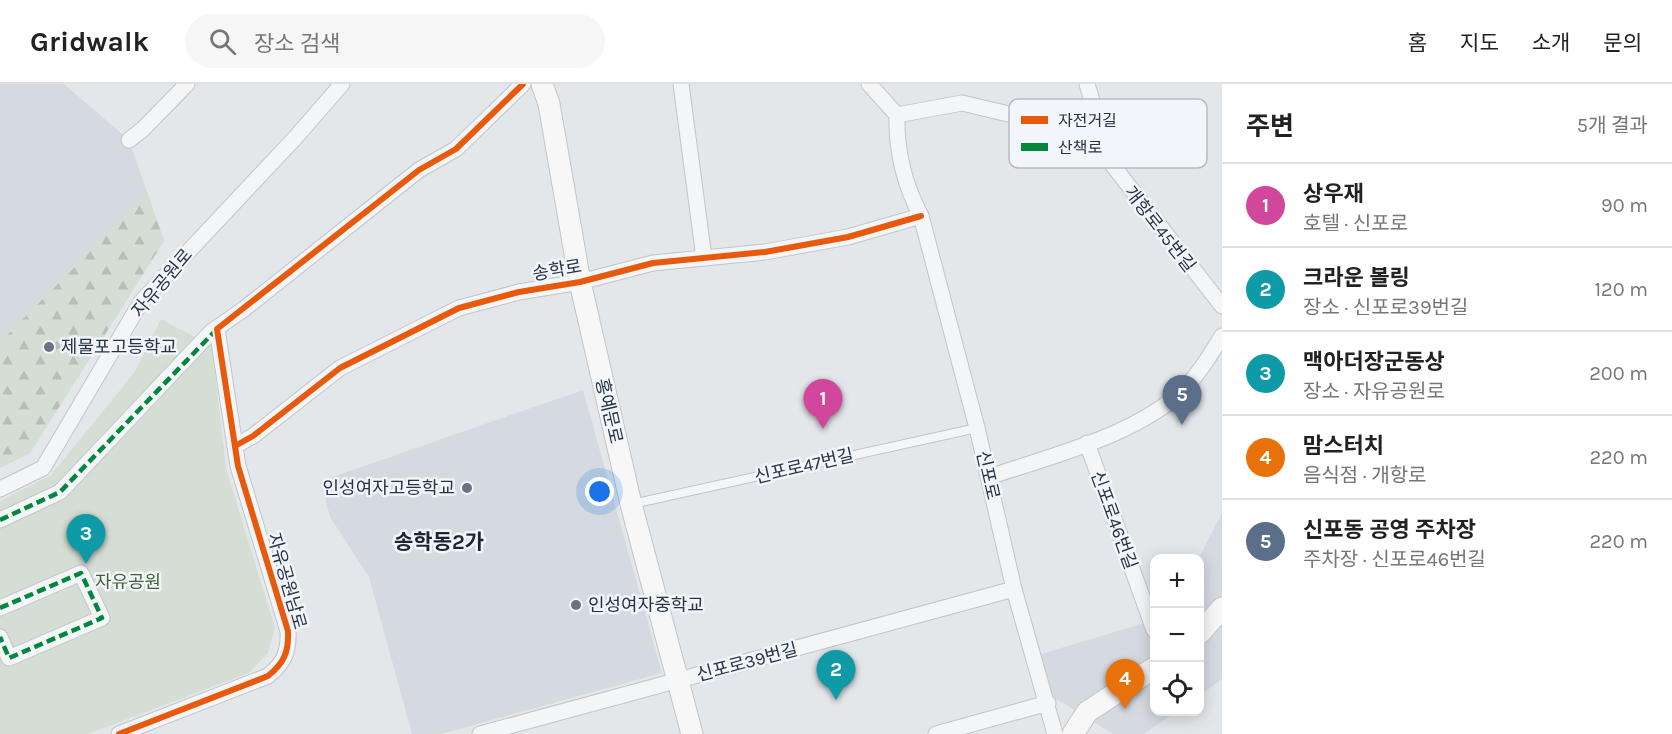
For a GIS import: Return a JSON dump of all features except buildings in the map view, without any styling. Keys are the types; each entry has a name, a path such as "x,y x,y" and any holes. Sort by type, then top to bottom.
{"street":[{"path":"129,140 143,129 187,84"},
{"name":"자유공원로","path":"0,489 43,468 141,302 295,138 342,84"},
{"path":"681,84 704,258"},
{"path":"869,84 897,115 896,144 910,196 921,216"},
{"name":"개항로45번길","path":"1087,84 1091,99"},
{"path":"0,520 60,492 217,329 419,170 456,149 529,85"},
{"name":"홍예문로","path":"529,85 549,104 580,282 631,504 692,734"},
{"path":"897,115 938,105 962,103 1009,114"},
{"name":"개항로45번길","path":"1116,168 1128,188 1222,306"},
{"name":"송학로","path":"235,446 253,436 340,368 459,308 519,292 580,282 652,263 765,252 848,237 921,216"},
{"name":"신포로","path":"921,216 977,428 1014,589 1055,734"},
{"name":"자유공원남로","path":"118,734 267,676 282,664 289,646 288,631 238,465 217,329"},
{"path":"989,477 1087,443 1157,410 1184,389 1205,364 1222,336"},
{"name":"신포로46번길","path":"1087,443 1150,616"},
{"path":"0,608 81,573 102,618 9,658 0,638"},
{"name":"신포로39번길","path":"480,734 1014,589"},
{"path":"1204,628 1222,608"},
{"path":"1072,734 1088,712 1150,671"},
{"path":"936,734 1048,703"}],"lane":[{"name":"신포로47번길","path":"631,504 977,428"}],"shaded area":[{"name":"제물포고등학교","path":"0,84 64,84 129,140 164,241 30,453 0,468"},
{"path":"583,390 662,673 441,734 412,734 369,577 330,517 321,481"},
{"path":"1222,513 1222,679 1204,692 1204,554 1201,554"},
{"path":"1150,621 1150,716 1170,716 1144,734 1113,734 1052,696 1041,654"}],"green space":[{"path":"148,194 164,241 30,453 0,468 0,342"},
{"name":"자유공원","path":"161,319 212,346 226,468 275,628 268,653 249,673 88,734 0,734 0,501 51,475 134,373"}],"marked path":[{"path":"0,520 60,492 217,329"},
{"path":"0,608 81,573 102,618 9,658 0,637"}],"cycle path":[{"path":"119,734 268,676 282,662 288,645 288,631 238,466 217,329 419,170 456,149 523,84"},
{"path":"235,446 253,436 340,368 459,308 519,292 580,282 653,263 765,252 848,237 921,216"}],"place":[{"name":"제물포고등학교","path":"49,347"},
{"name":"신포동 공영 주차장","path":"1182,425"},
{"name":"상우재","path":"823,429"},
{"name":"인성여자고등학교","path":"467,488"},
{"name":"맥아더장군동상","path":"86,564"},
{"name":"인성여자중학교","path":"576,605"},
{"name":"크라운 볼링","path":"836,700"},
{"name":"맘스터치","path":"1125,709"}],"district":[{"name":"송학동2가","path":"439,542"}]}
